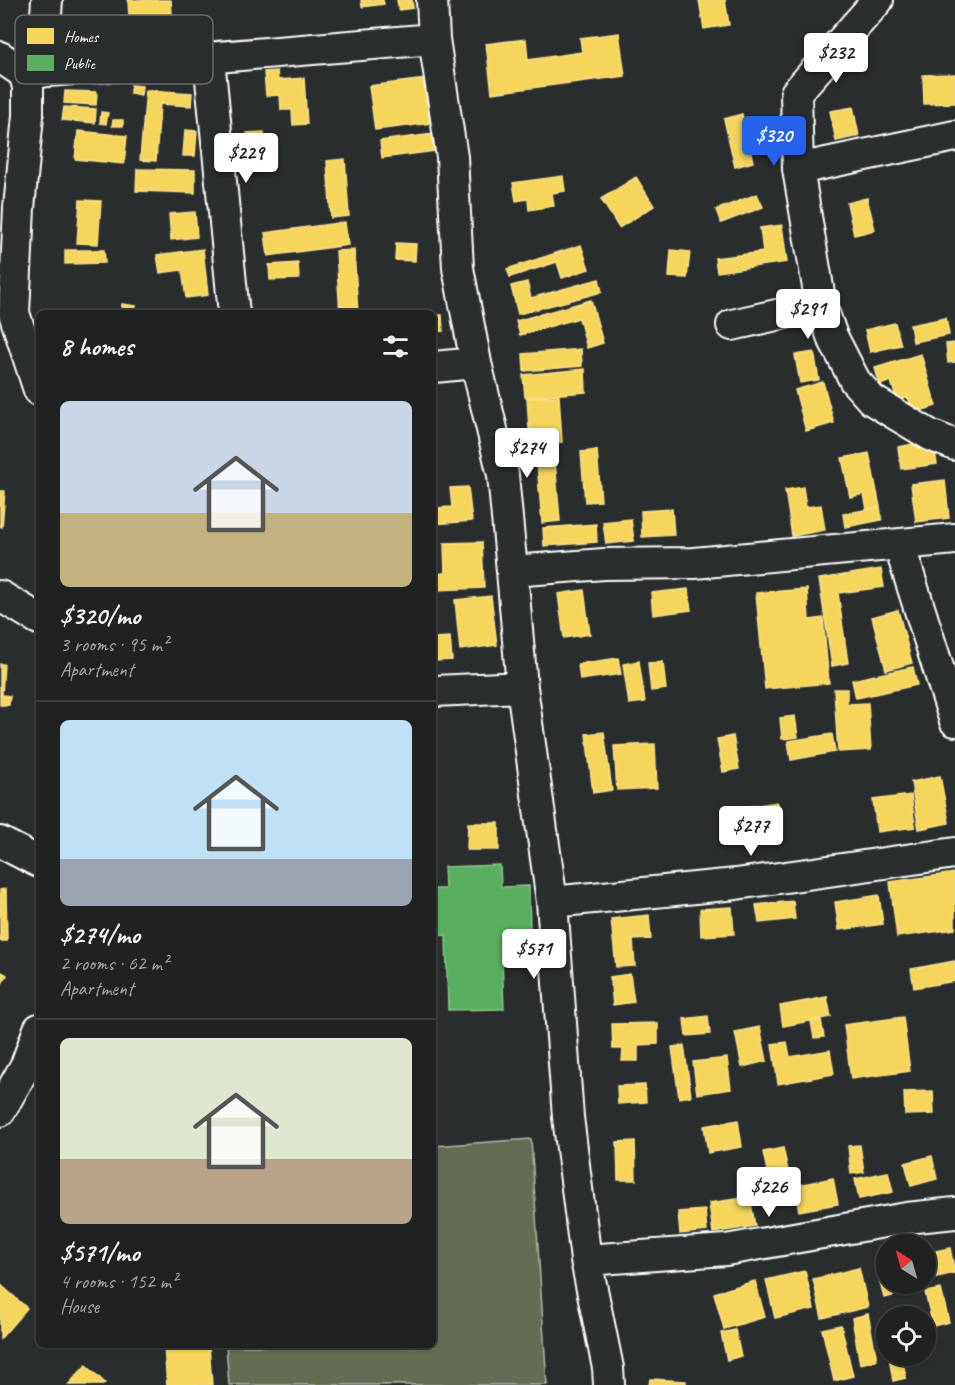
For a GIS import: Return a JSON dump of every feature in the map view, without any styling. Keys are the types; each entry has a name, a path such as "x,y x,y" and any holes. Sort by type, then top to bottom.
{"street":[{"path":"41,15 47,0"},
{"path":"432,0 434,39 452,157 458,268 476,363 502,475 522,687 552,902 568,1117 586,1260 608,1368 609,1385"},
{"path":"878,0 796,93 798,169 821,305 832,336 855,381 872,400 930,435 955,445"},
{"path":"213,59 434,39"},
{"path":"27,84 28,116 19,208 14,313 33,355 36,372"},
{"path":"211,84 234,310"},
{"path":"798,169 955,136"},
{"path":"732,325 821,305"},
{"path":"0,338 33,355"},
{"path":"436,367 476,363"},
{"path":"512,570 604,564 694,563 955,539"},
{"path":"899,544 955,721"},
{"path":"0,596 36,617"},
{"path":"436,691 522,687"},
{"path":"0,842 36,860"},
{"path":"552,902 725,885 955,853"},
{"path":"0,1111 26,1065 36,1037"},
{"path":"586,1260 726,1250 907,1218 955,1213"}],"green space":[{"path":"531,1139 547,1385 229,1385 226,1348 436,1348 436,1146"}],"building: Homes":[{"path":"128,0 171,0 172,15 129,15"},
{"path":"361,0 383,0 384,4 362,7"},
{"path":"397,0 412,0 413,8 399,10"},
{"path":"699,0 725,0 729,25 704,29"},
{"path":"619,33 625,76 492,93 486,44 526,39 528,60 582,52 580,38"},
{"path":"277,71 278,80 304,78 307,124 293,125 292,110 281,110 280,95 266,96 264,72"},
{"path":"955,74 955,103 924,104 923,75"},
{"path":"426,79 432,123 375,130 369,86"},
{"path":"131,85 142,86 141,95 130,93"},
{"path":"146,90 192,93 191,106 160,104 156,161 140,160"},
{"path":"65,91 97,92 96,105 64,103"},
{"path":"64,107 96,109 95,123 62,120"},
{"path":"853,107 859,136 836,141 830,111"},
{"path":"101,112 108,113 106,124 100,123"},
{"path":"742,114 753,162 735,167 724,119"},
{"path":"113,120 123,120 123,126 112,126"},
{"path":"185,130 197,131 195,156 183,156"},
{"path":"78,131 127,136 124,164 75,159"},
{"path":"264,132 264,145 248,146 247,133"},
{"path":"433,134 435,151 382,158 380,141"},
{"path":"345,159 349,216 331,218 327,161"},
{"path":"137,169 195,170 195,193 136,191"},
{"path":"563,176 565,191 552,193 554,206 529,210 528,199 516,201 513,183"},
{"path":"636,177 654,206 619,228 601,199"},
{"path":"757,194 763,207 721,223 716,210"},
{"path":"867,198 875,230 854,235 847,203"},
{"path":"80,200 101,201 98,244 77,243"},
{"path":"195,212 197,237 171,240 169,214"},
{"path":"345,222 348,245 268,256 265,233"},
{"path":"782,225 787,262 717,272 715,258 763,252 760,228"},
{"path":"396,243 416,244 415,261 395,260"},
{"path":"581,245 589,269 562,278 557,262 510,277 507,269"},
{"path":"203,249 208,295 186,298 182,270 160,273 157,255"},
{"path":"65,250 104,250 105,263 65,264"},
{"path":"354,250 358,310 340,310 336,251"},
{"path":"671,250 690,252 687,278 669,277"},
{"path":"298,263 299,279 270,280 269,265"},
{"path":"599,279 602,292 518,314 511,286 527,282 531,298"},
{"path":"591,300 603,343 587,348 579,318 520,335 516,321"},
{"path":"122,304 136,306 136,310 121,310"},
{"path":"436,315 442,315 443,331 436,332"},
{"path":"946,318 949,335 913,342 910,325"},
{"path":"895,323 901,345 870,352 865,330"},
{"path":"955,343 955,362 948,363 946,344"},
{"path":"581,349 582,366 524,371 523,354"},
{"path":"814,352 819,380 800,383 795,355"},
{"path":"921,354 936,406 913,413 908,397 897,401 891,381 880,385 875,368"},
{"path":"585,369 586,392 525,397 523,375"},
{"path":"823,382 834,423 806,431 795,390"},
{"path":"559,396 562,442 530,444 527,398"},
{"path":"933,440 937,464 901,469 898,447"},
{"path":"554,449 560,521 542,523 536,451"},
{"path":"597,450 601,501 585,502 581,452"},
{"path":"869,453 880,507 867,509 864,494 850,497 842,458"},
{"path":"945,480 949,518 916,522 911,484"},
{"path":"468,487 472,521 436,524 436,508 452,507 450,488"},
{"path":"803,487 806,507 821,505 825,530 792,536 785,490"},
{"path":"0,491 5,491 2,527 0,526"},
{"path":"880,507 882,520 845,527 843,514"},
{"path":"672,509 674,535 642,537 641,511"},
{"path":"631,519 634,541 606,544 603,522"},
{"path":"596,524 597,542 544,546 543,528"},
{"path":"482,542 484,588 436,590 436,574 445,573 444,543"},
{"path":"881,569 884,587 838,593 848,663 832,666 819,579"},
{"path":"688,589 691,610 653,615 651,593"},
{"path":"807,589 809,620 823,618 829,683 765,689 756,593"},
{"path":"584,590 590,634 564,638 558,594"},
{"path":"491,596 497,645 460,650 455,600"},
{"path":"898,610 912,663 886,670 872,617"},
{"path":"450,637 452,660 436,661 436,638"},
{"path":"618,658 621,674 580,680 578,664"},
{"path":"639,661 645,702 629,704 623,664"},
{"path":"663,662 666,689 651,691 648,663"},
{"path":"0,664 4,664 2,695 10,696 9,705 0,705"},
{"path":"913,667 917,685 856,698 852,680"},
{"path":"834,689 847,689 847,704 868,703 871,750 838,752"},
{"path":"795,716 798,737 782,739 780,718"},
{"path":"604,732 612,790 593,793 586,734"},
{"path":"832,734 835,752 791,760 788,741"},
{"path":"733,736 739,769 723,772 717,739"},
{"path":"655,744 657,788 617,790 614,746"},
{"path":"940,776 949,823 919,829 911,782"},
{"path":"911,795 915,827 877,832 873,800"},
{"path":"777,802 779,818 742,823 739,808"},
{"path":"468,823 499,823 499,850 467,850"},
{"path":"955,873 955,929 897,937 890,882"},
{"path":"6,889 7,941 0,941 0,890"},
{"path":"879,895 883,924 839,930 835,902"},
{"path":"793,901 795,919 759,923 756,905"},
{"path":"732,907 734,934 701,936 700,909"},
{"path":"649,915 651,939 633,940 635,966 616,967 611,919"},
{"path":"955,961 955,981 914,988 911,969"},
{"path":"0,971 7,975 0,987"},
{"path":"630,974 634,1002 613,1005 610,977"},
{"path":"827,997 831,1017 783,1026 780,1006"},
{"path":"708,1016 710,1034 686,1036 684,1019"},
{"path":"903,1017 910,1071 851,1079 844,1025"},
{"path":"821,1020 824,1037 814,1038 811,1021"},
{"path":"658,1023 658,1044 638,1045 638,1061 622,1061 623,1049 613,1049 612,1024"},
{"path":"760,1027 767,1061 742,1067 735,1032"},
{"path":"787,1042 790,1057 830,1050 834,1074 778,1084 772,1044"},
{"path":"684,1045 691,1096 679,1098 672,1047"},
{"path":"727,1058 731,1089 697,1094 693,1062"},
{"path":"645,1085 646,1102 618,1104 617,1086"},
{"path":"933,1091 934,1114 905,1115 904,1092"},
{"path":"738,1120 742,1147 708,1153 704,1126"},
{"path":"635,1141 636,1180 618,1180 617,1142"},
{"path":"860,1145 864,1172 851,1174 848,1146"},
{"path":"783,1148 792,1189 772,1194 763,1152"},
{"path":"932,1156 937,1179 911,1186 905,1163"},
{"path":"888,1172 893,1192 859,1199 855,1179"},
{"path":"833,1178 838,1204 799,1211 794,1186"},
{"path":"750,1197 755,1226 713,1233 709,1203"},
{"path":"705,1210 707,1231 680,1234 678,1212"},
{"path":"950,1248 955,1273 936,1277 936,1251"},
{"path":"859,1268 868,1307 822,1318 813,1279"},
{"path":"805,1271 814,1309 775,1318 766,1280"},
{"path":"755,1281 765,1317 724,1329 714,1293"},
{"path":"0,1284 27,1308 0,1339"},
{"path":"941,1289 949,1322 936,1325 936,1306 928,1306 925,1294 936,1294 936,1290"},
{"path":"883,1294 900,1294 884,1298"},
{"path":"868,1314 876,1360 860,1364 852,1318"},
{"path":"841,1325 853,1376 834,1381 822,1329"},
{"path":"735,1330 741,1356 727,1360 721,1333"},
{"path":"164,1348 209,1348 212,1385 167,1385"},
{"path":"86,1365 105,1383 103,1385 68,1385"},
{"path":"891,1366 904,1366 906,1378 893,1381"},
{"path":"650,1379 686,1381 686,1385 649,1385"}],"building: Public":[{"path":"500,865 501,887 529,886 530,932 501,933 504,1009 448,1010 446,935 436,936 436,889 445,889 444,867"}]}
